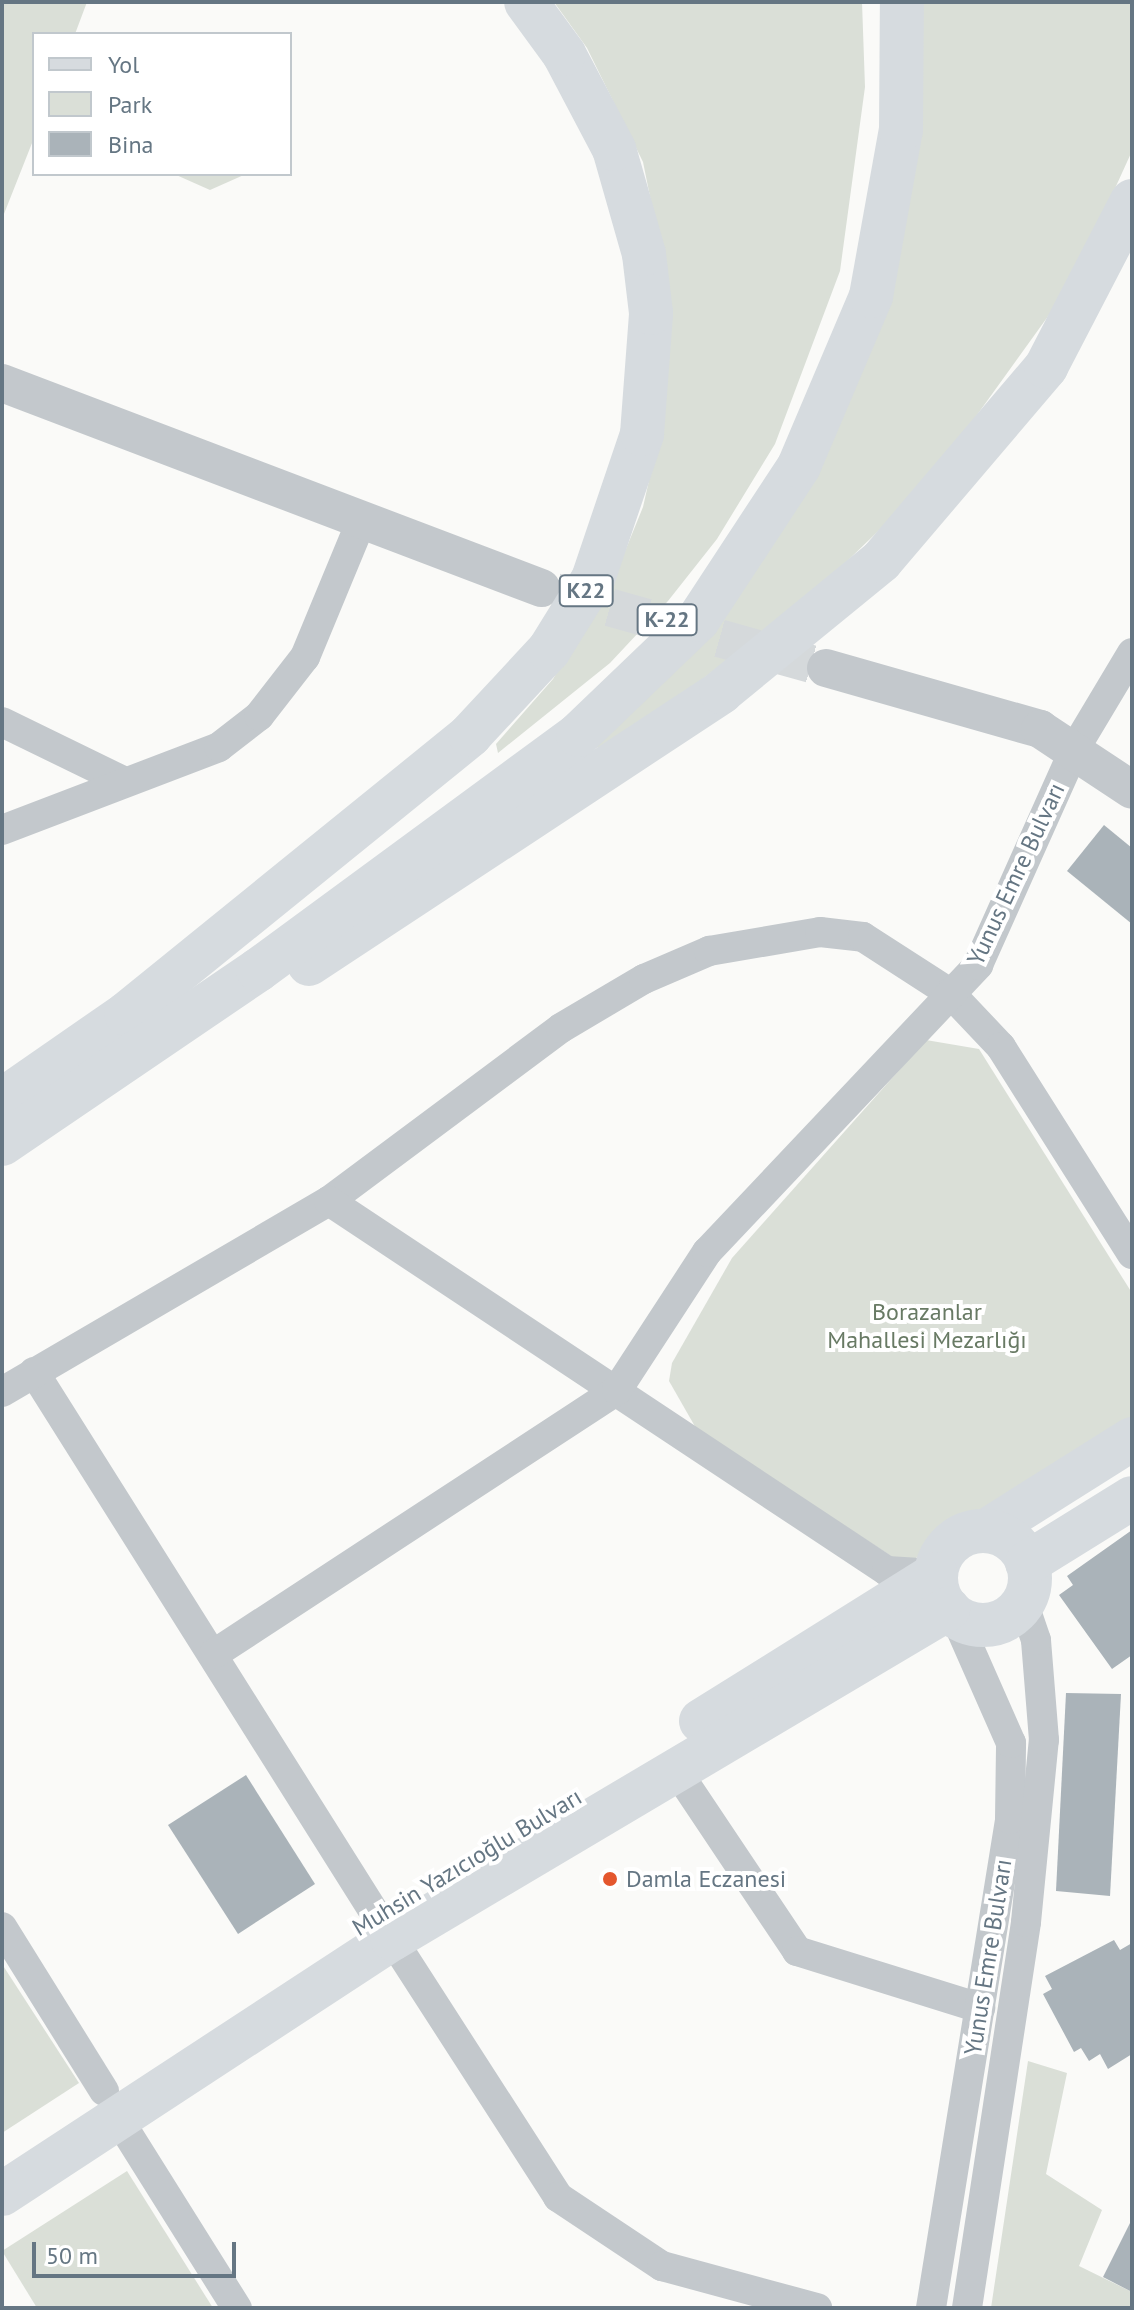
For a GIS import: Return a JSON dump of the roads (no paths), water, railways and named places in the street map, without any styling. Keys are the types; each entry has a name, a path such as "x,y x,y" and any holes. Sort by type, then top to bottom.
{"main road":[{"name":"K22","path":"126,1014 512,696 573,614 614,532 648,379 644,254 593,103 526,2"},
{"name":"K-22","path":"126,1014 209,972 489,774 600,685 694,591 791,438 846,301 872,190 879,2"},
{"name":"K-22","path":"177,1026 578,735 660,662 733,575 829,408 871,296 901,130 902,2"},
{"path":"2,1144 177,1026 264,991 405,906 803,632 881,561 1046,367 1132,201"},
{"path":"2,1100 126,1014"},
{"path":"947,1600 947,1548 986,1531 1132,1439"},
{"path":"947,1600 992,1624 1025,1582 1132,1498"},
{"path":"986,1531 1011,1541 1025,1582"},
{"path":"384,1927 676,1770 947,1600"},
{"name":"Muhsin Yazıcıoğlu Bulvarı","path":"2,2157 111,2104 384,1927 947,1600"},
{"path":"2,2194 111,2104"}],"street":[{"path":"2,383 360,524 541,588"},
{"path":"2,830 219,747 285,690 360,524"},
{"name":"Yunus Emre Bulvarı","path":"617,1390 707,1252 978,965 1074,750 1132,653"},
{"path":"826,668 1040,729 1132,790"},
{"path":"2,722 125,782"},
{"path":"2,1392 329,1201 561,1028 709,951 820,932 863,937 950,993 1001,1047 1132,1254"},
{"path":"329,1201 887,1571 947,1600"},
{"path":"34,1372 558,2197 662,2266 817,2308"},
{"path":"214,1654 617,1390"},
{"path":"967,2308 1026,1922 1044,1740 1036,1640 1025,1582"},
{"name":"Yunus Emre Bulvarı","path":"931,2308 1010,1819 1011,1743 947,1600"},
{"path":"676,1770 797,1951 980,2008"},
{"path":"2,1927 237,2308"}],"tunnel":[{"path":"555,592 826,668"}],"place":[{"name":"Damla Eczanesi","path":"610,1879"}],"park label":[{"name":"Borazanlar Mahallesi Mezarlığı","path":"927,1326"}]}
